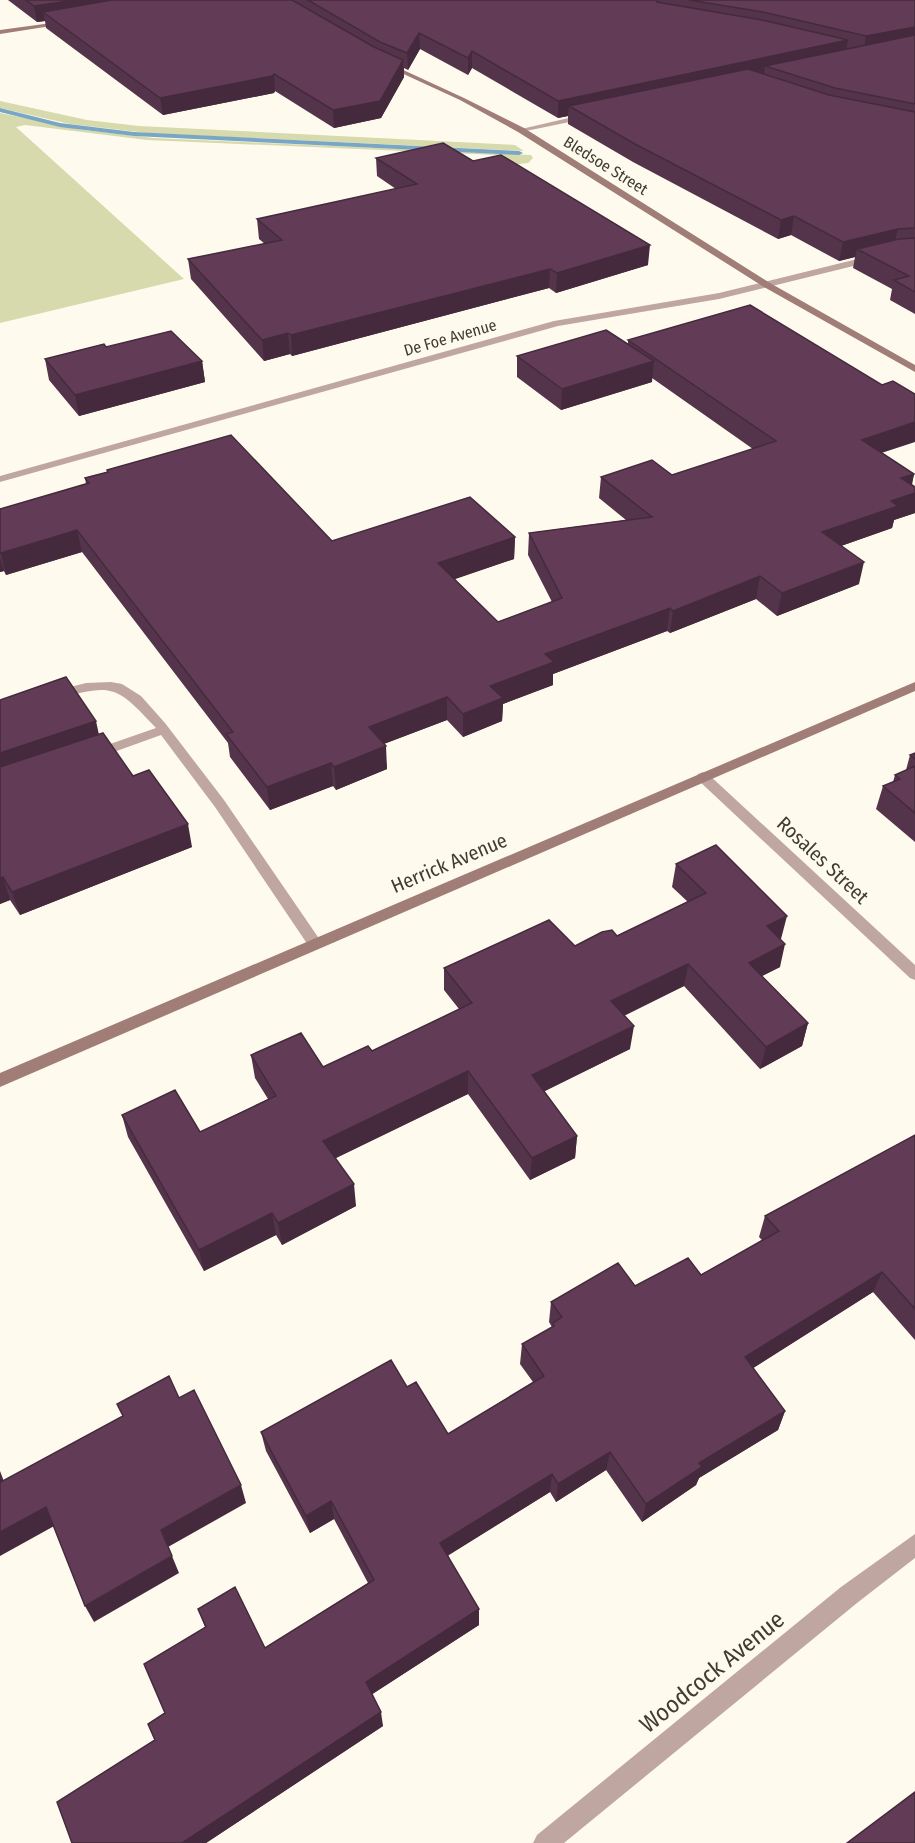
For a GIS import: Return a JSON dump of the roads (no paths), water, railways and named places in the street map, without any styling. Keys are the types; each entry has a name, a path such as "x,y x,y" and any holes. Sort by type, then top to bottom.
{"street":[{"path":"0,32 69,21"},
{"name":"Bledsoe Street","path":"378,61 462,99 521,130 767,285 915,369"},
{"path":"521,130 595,114"},
{"name":"De Foe Avenue","path":"0,479 557,323 719,296 894,253 915,252"},
{"name":"Herrick Avenue","path":"0,1080 915,686"},
{"path":"43,699 75,688 117,687 134,696 164,730 236,827 315,944"},
{"path":"87,757 164,730"},
{"name":"Rosales Street","path":"703,777 915,974"},
{"name":"Woodcock Avenue","path":"545,1843 849,1595 915,1545"}],"waterway":[{"path":"0,110 60,125 134,134 519,153"}]}
